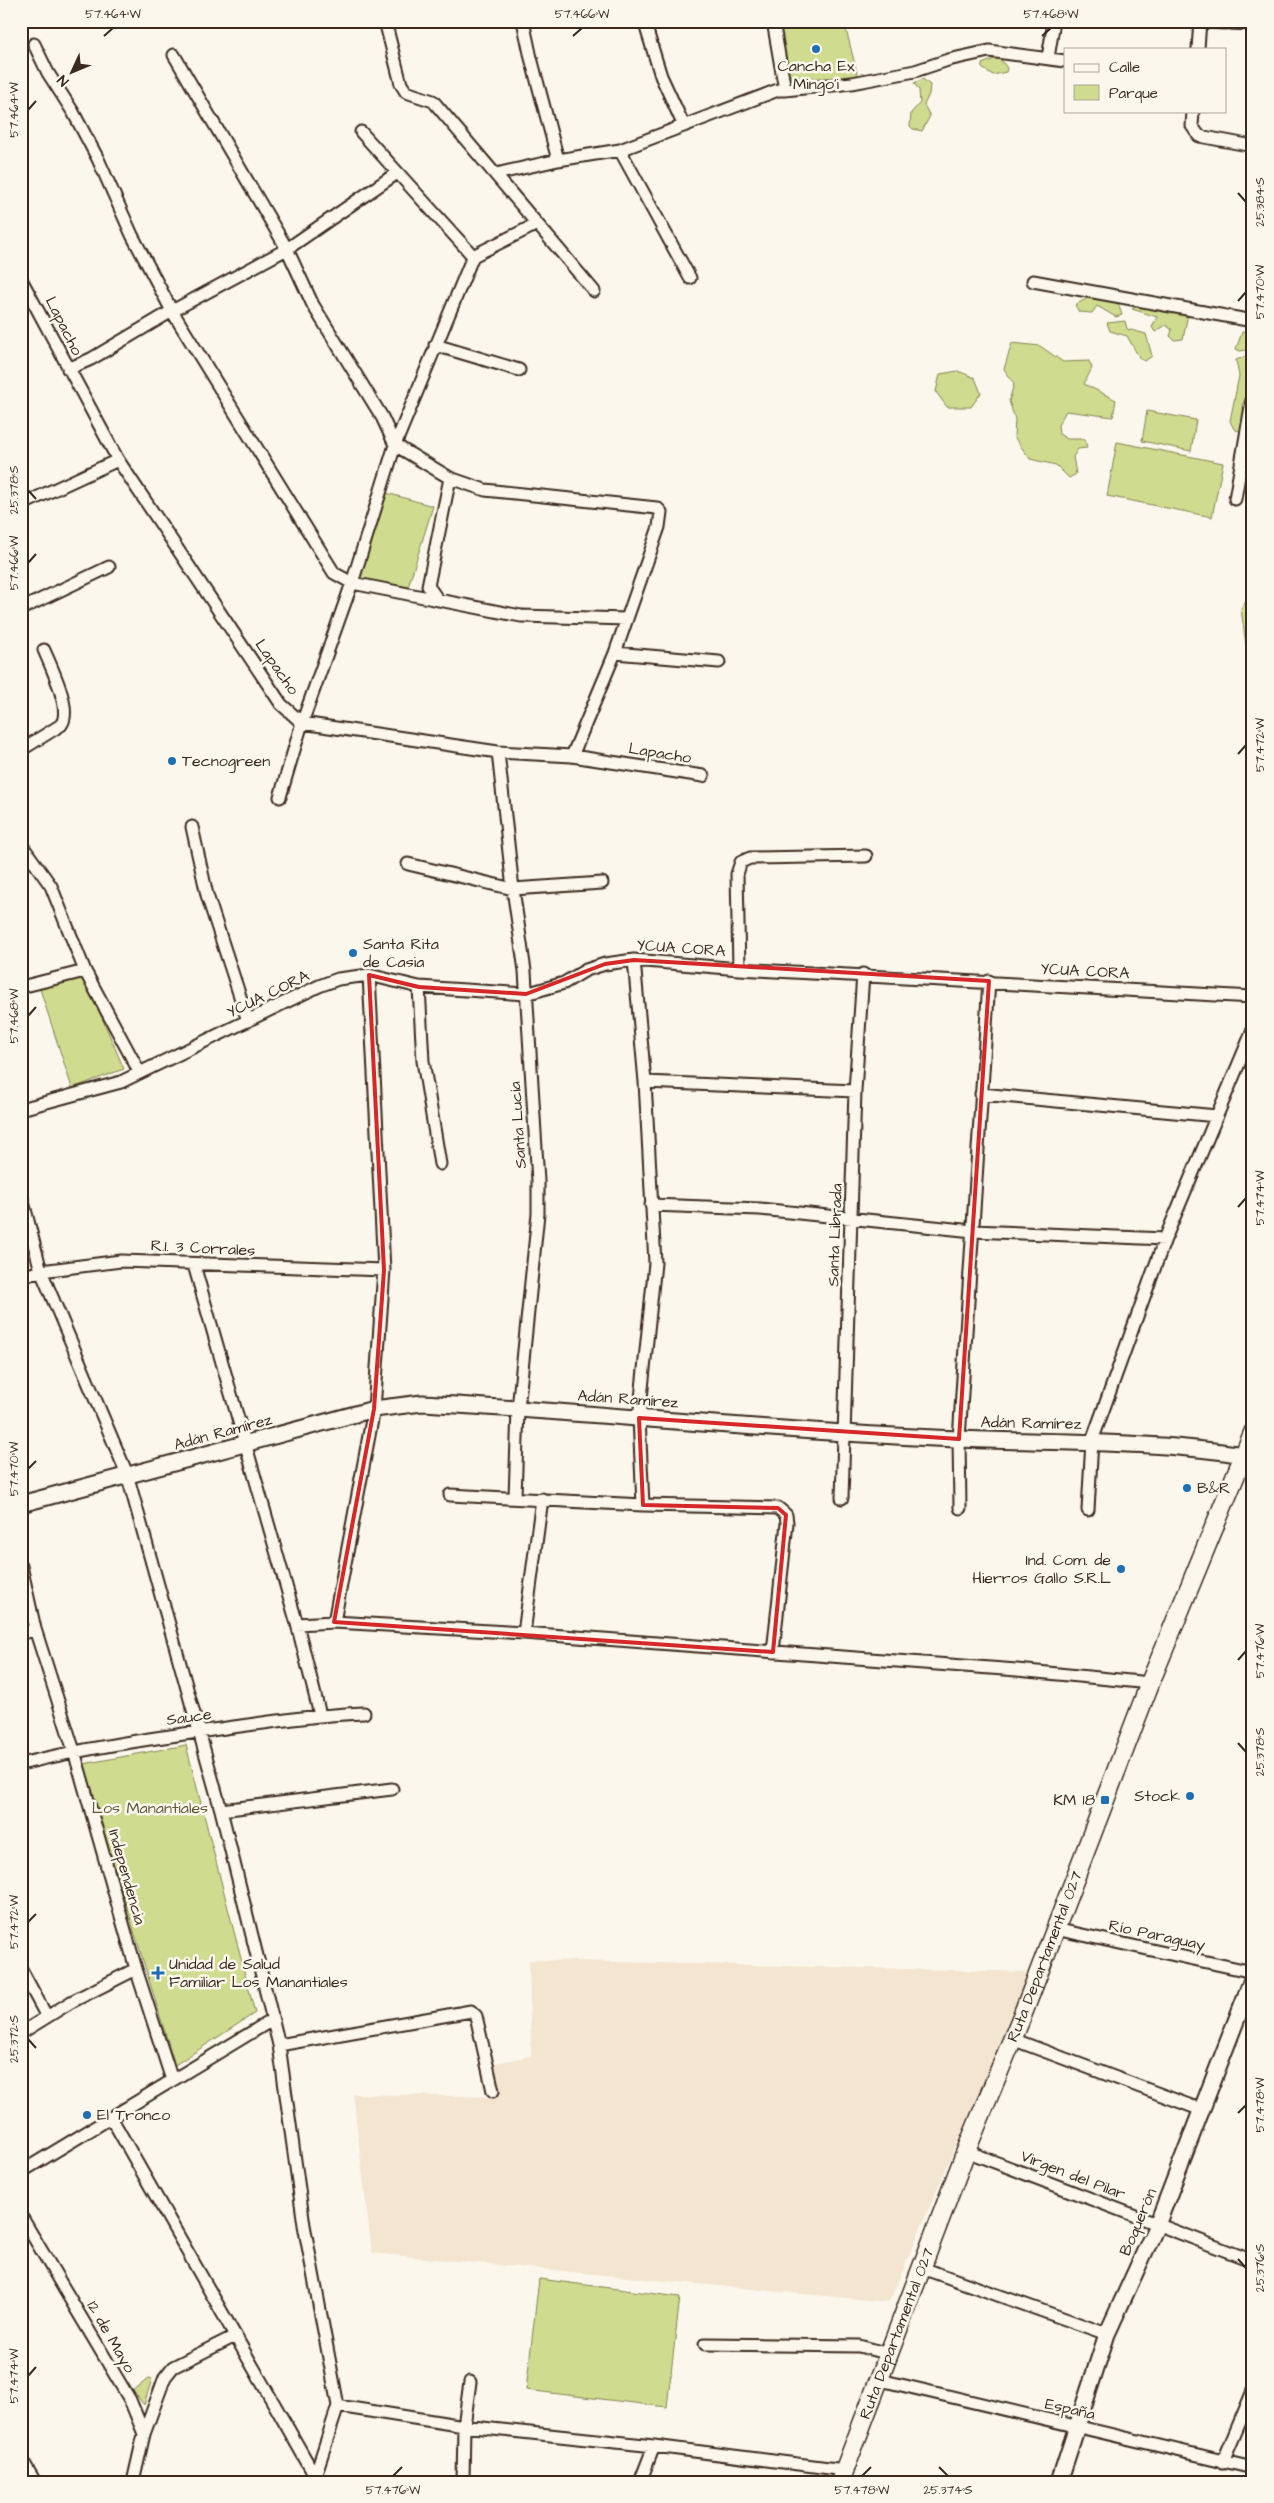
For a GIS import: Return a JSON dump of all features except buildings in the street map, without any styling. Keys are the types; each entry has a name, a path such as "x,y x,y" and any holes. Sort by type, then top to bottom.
{"main road":[{"name":"Ruta Departamental 027","path":"842,2476 966,2150 1012,2039 1150,1683 1253,1433"}],"street":[{"path":"385,21 401,84 406,92 433,101 594,291"},
{"path":"524,21 531,58 558,160"},
{"path":"644,21 661,76 684,126"},
{"path":"773,21 786,90"},
{"path":"1048,58 1054,21"},
{"path":"1198,48 1200,21 1253,24"},
{"path":"34,44 48,73 73,112 104,172 132,235 172,311 322,558 334,573 352,583 520,616 627,619"},
{"path":"496,174 558,160 620,150 778,90 852,83 920,69 948,60 989,51 1064,61"},
{"path":"174,55 287,249 300,282 382,417 395,445 450,478 485,490 657,508 661,512 659,527 615,653 572,756"},
{"path":"1193,112 1194,132 1204,138 1253,146"},
{"path":"361,132 473,256"},
{"path":"620,150 690,278"},
{"path":"68,368 91,359 172,311 287,249 397,173"},
{"path":"280,797 302,723 352,583 395,445 473,256 537,224"},
{"name":"Lapacho","path":"21,279 118,460 281,704 302,723 498,752 572,756 703,776"},
{"path":"1034,281 1253,321"},
{"path":"435,346 519,370"},
{"path":"1234,499 1248,456 1253,395"},
{"path":"21,505 118,460"},
{"path":"438,600 428,586 450,478"},
{"path":"21,609 109,567"},
{"path":"21,750 61,725 65,720 65,705 44,650"},
{"path":"615,653 719,662"},
{"name":"Santa Lucía","path":"498,752 513,889 525,971 538,1214 518,1408 515,1497"},
{"path":"192,827 207,895 248,1021"},
{"path":"21,844 51,886 85,971 140,1073"},
{"path":"740,969 737,874 741,862 750,858 866,856"},
{"path":"408,864 513,889 602,883"},
{"path":"634,960 646,1082 651,1205 656,1263 639,1418 642,1505"},
{"name":"YCUA CORA","path":"21,1109 98,1089 140,1073 319,986 338,979 369,975 419,987 526,994 564,983 586,970 605,964 634,960 740,969 1253,996"},
{"path":"21,987 85,971"},
{"name":"Santa Librada","path":"842,1498 843,1432 853,1218 855,1091 862,974"},
{"path":"334,1622 374,1409 384,1270 369,975"},
{"path":"960,1508 959,1439 989,981"},
{"path":"419,987 423,1061 440,1164"},
{"path":"1088,1510 1092,1441 1165,1239 1253,1030"},
{"path":"646,1082 855,1091"},
{"path":"981,1094 1216,1116"},
{"path":"21,1194 41,1271 127,1474 220,1810 279,2045 304,2225 338,2406 314,2479"},
{"path":"651,1205 760,1209 973,1231 1165,1239"},
{"name":"R.I. 3 Corrales","path":"21,1277 41,1271 121,1261 194,1265 384,1270"},
{"path":"194,1265 297,1624 320,1715"},
{"name":"Adán Ramírez","path":"21,1504 374,1409 422,1404 518,1408 959,1439 1092,1441 1202,1448 1244,1455"},
{"path":"450,1495 642,1505 778,1508 786,1515 787,1523 773,1652"},
{"path":"524,1633 542,1499"},
{"name":"Independencia","path":"21,1566 35,1629 74,1751 136,1969 172,2080"},
{"path":"297,1624 334,1622 524,1633 1009,1669 1150,1683"},
{"path":"21,1634 35,1629"},
{"name":"Sauce","path":"21,1764 74,1751 199,1732 320,1715 364,1713"},
{"path":"220,1810 392,1789"},
{"name":"Río Paraguay","path":"1055,1929 1253,1972"},
{"path":"21,1969 47,2017"},
{"path":"21,2033 71,2002 136,1969"},
{"name":"Boquerón","path":"1059,2482 1106,2334 1158,2225 1253,1977"},
{"path":"279,2045 471,2011 476,2016 493,2091"},
{"path":"21,2172 272,2020"},
{"path":"1012,2039 1202,2110"},
{"path":"112,2118 314,2479"},
{"name":"Virgen del Pilar","path":"966,2150 1253,2261"},
{"name":"12 de Mayo","path":"21,2216 130,2400 144,2434"},
{"path":"922,2268 1106,2334"},
{"path":"133,2482 144,2434 165,2377 173,2367 235,2336"},
{"path":"705,2344 859,2346 889,2354"},
{"name":"España","path":"880,2380 1253,2468"},
{"path":"463,2482 464,2426 470,2382"},
{"path":"1223,2462 1253,2391"},
{"path":"338,2406 464,2426 654,2446 842,2476"},
{"path":"640,2482 654,2446"},
{"path":"21,2458 35,2482"}],"highlighted area":[{"path":"634,960 989,981 959,1439 639,1418 643,1505 778,1508 786,1515 773,1652 334,1622 374,1409 384,1270 369,975 419,987 526,994 605,964"}],"shaded area":[{"path":"529,1960 1030,1972 889,2302 372,2253 353,2094 498,2097 490,2064 531,2056"}],"green space":[{"name":"Cancha Ex Mingo'i","path":"776,21 844,21 858,77 786,79"},
{"path":"999,57 1007,68 1006,72 993,75 982,68 982,64"},
{"path":"923,79 930,85 929,94 924,105 930,116 922,131 913,129 910,126 911,113 920,103 919,90 914,83"},
{"path":"1093,295 1102,295 1118,303 1122,315 1116,317 1097,306 1092,313 1079,312 1075,305"},
{"path":"1147,300 1167,312 1176,310 1188,314 1183,339 1174,340 1170,336 1172,330 1166,325 1155,332 1152,327 1157,317 1132,309"},
{"path":"1125,321 1127,329 1146,334 1152,356 1145,361 1140,359 1127,336 1110,331 1107,323"},
{"path":"1251,329 1253,349 1240,351 1236,349 1242,332"},
{"path":"1012,343 1040,346 1063,362 1089,361 1092,368 1084,384 1116,400 1113,417 1066,411 1058,425 1059,434 1067,439 1085,439 1087,448 1078,449 1073,457 1076,474 1069,478 1056,465 1030,459 1014,437 1015,419 1009,401 1014,384 1004,369"},
{"path":"1247,356 1253,360 1246,398 1242,405 1248,422 1238,431 1234,429 1230,421 1239,376 1236,360"},
{"path":"958,371 975,378 981,393 971,407 947,407 936,392 940,374"},
{"path":"1147,411 1196,420 1191,451 1142,441"},
{"path":"1117,442 1223,463 1212,517 1107,496"},
{"path":"383,492 433,506 408,587 359,578"},
{"path":"1253,590 1253,706 1250,703 1252,648 1246,645 1241,609"},
{"path":"84,976 124,1069 72,1088 40,989"},
{"name":"Los Manantiales","path":"186,1745 255,2013 175,2065 83,1764"},
{"path":"539,2279 680,2297 667,2407 526,2390"},
{"path":"149,2378 152,2379 144,2405 133,2391"}],"place":[{"name":"Cancha Ex Mingo'i","path":"816,49"},
{"name":"Tecnogreen","path":"172,761"},
{"name":"Santa Rita de Casia","path":"353,953"},
{"name":"B&R","path":"1187,1488"},
{"name":"Ind. Com. de Hierros Gallo S.R.L","path":"1121,1569"},
{"name":"Stock","path":"1190,1796"},
{"name":"KM 18","path":"1105,1800"},
{"name":"Unidad de Salud Familiar Los Manantiales","path":"158,1973"},
{"name":"El Tronco","path":"87,2115"}]}
